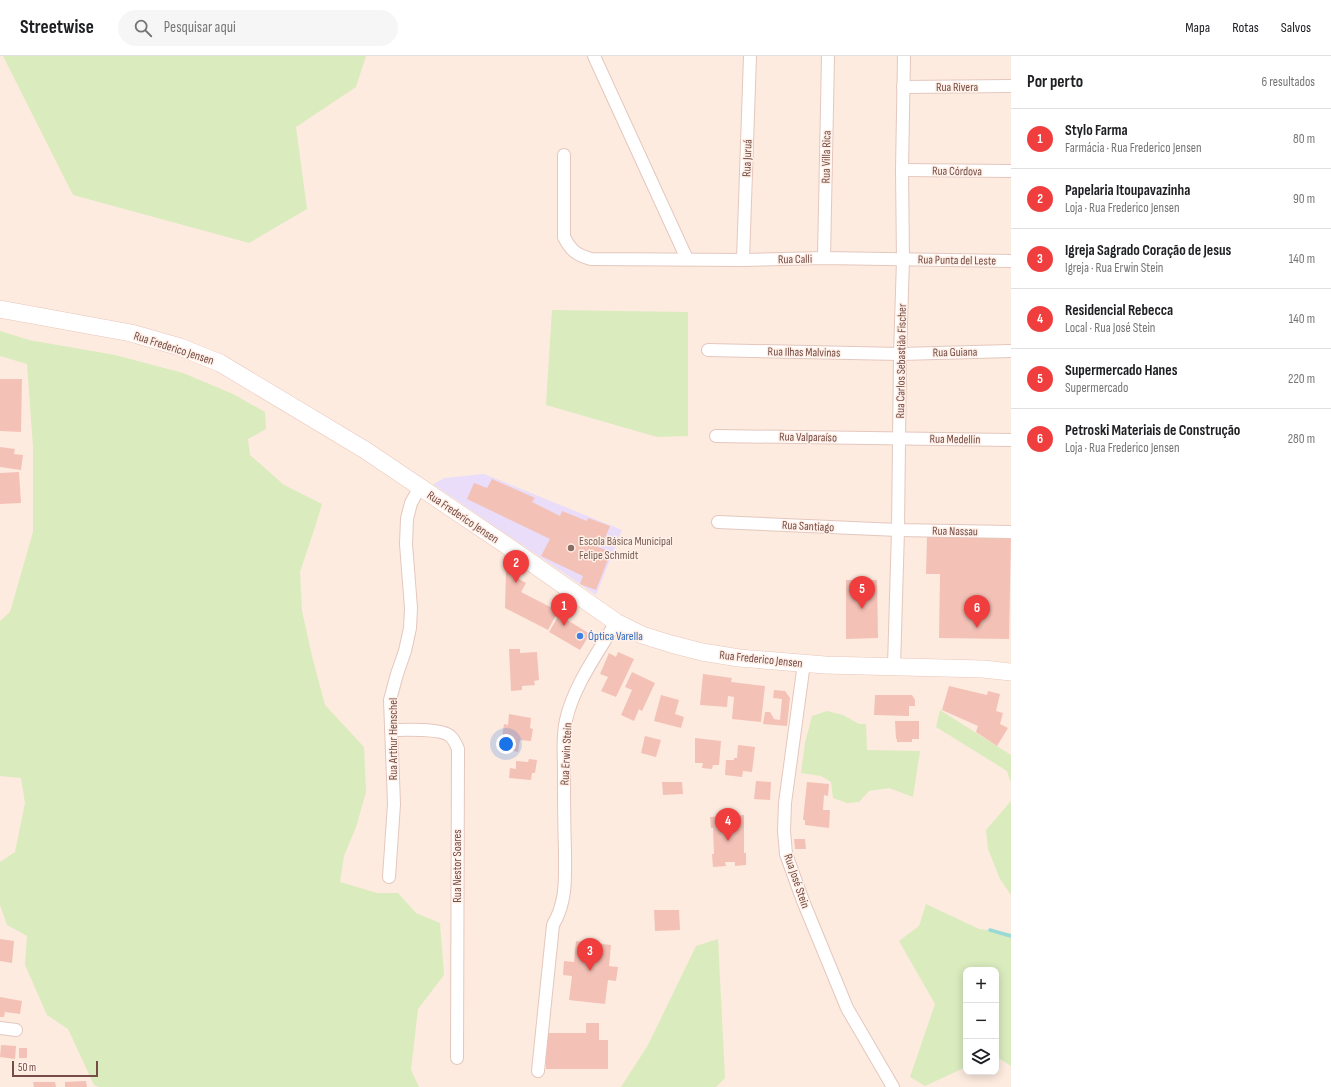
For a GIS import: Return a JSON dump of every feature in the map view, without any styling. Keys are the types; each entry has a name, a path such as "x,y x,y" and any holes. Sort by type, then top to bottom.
{"main road":[{"name":"Rua Frederico Jensen","path":"0,309 131,333 180,347 220,362 365,450 616,622 642,635 702,652 739,658 804,663 983,669 1011,672"}],"street":[{"path":"594,56 686,259"},
{"name":"Rua Juruá","path":"743,260 750,56"},
{"name":"Rua Villa Rica","path":"824,258 828,56"},
{"name":"Rua Carlos Sebastião Fischer","path":"894,666 903,260 902,170 904,56"},
{"name":"Rua Rivera","path":"903,87 1011,86"},
{"name":"Rua Calli","path":"564,155 564,237 570,248 581,256 591,259 743,260 824,258 903,260"},
{"name":"Rua Córdova","path":"902,170 1011,171"},
{"name":"Rua Punta del Leste","path":"903,260 1011,261"},
{"name":"Rua Ilhas Malvinas","path":"708,350 900,354"},
{"name":"Rua Guiana","path":"900,354 1011,351"},
{"name":"Rua Valparaíso","path":"716,436 900,438"},
{"name":"Rua Medellin","path":"900,438 1011,440"},
{"name":"Rua Arthur Henschel","path":"389,877 394,804 390,700 405,651 410,628 411,608 406,544 407,519 411,503 420,487"},
{"name":"Rua Santiago","path":"718,522 898,530"},
{"name":"Rua Nassau","path":"898,530 1011,532"},
{"name":"Rua Erwin Stein","path":"538,1071 553,925 562,908 564,897 564,745 566,721 571,702 582,680 616,622"},
{"name":"Rua José Stein","path":"804,663 785,803 784,831 786,854 803,901 848,1008 891,1084"},
{"name":"Rua Nestor Soares","path":"391,730 439,731 448,734 453,739 458,749 457,1058"},
{"path":"0,1028 16,1030"}],"shaded area":[{"name":"Escola Básica Municipal Felipe Schmidt","path":"484,474 622,530 596,595 433,484 445,478"}],"green space":[{"path":"3,56 366,56 356,87 296,127 307,209 249,243 73,195"},
{"path":"552,310 688,312 688,436 657,437 546,405"},
{"path":"0,331 29,340 115,355 183,373 233,394 265,412 266,429 248,439 250,455 284,485 322,504 300,572 302,611 325,705 364,747 366,792 356,827 344,856 340,882 377,893 398,893 416,913 440,923 444,975 418,1009 411,1070 419,1087 99,1087 94,1085 68,1029 47,1015 25,965 27,936 7,925 0,905 0,862 15,852 25,803 21,778 0,776 0,621 10,612 33,532 33,447 27,364 0,356"},
{"path":"940,710 1011,755 1011,783 1007,771 936,727"},
{"path":"827,711 843,715 859,724 866,724 867,750 920,751 913,797 889,788 869,791 859,802 847,803 833,798 831,782 821,776 801,773 805,743 812,716"},
{"path":"1011,801 1011,895 1000,879 988,849 986,830"},
{"path":"926,904 979,929 1011,933 1011,1066 999,1059 999,967 963,967 963,1068 925,1086 910,1077 935,1004 899,941 919,926"},
{"path":"718,939 725,1078 716,1087 621,1087 648,1045 696,946"}],"building":[{"path":"0,379 22,379 21,432 0,431"},
{"path":"0,447 15,449 14,454 23,455 21,470 0,467"},
{"path":"19,472 21,503 0,504 0,473"},
{"name":"Escola Básica Municipal Felipe Schmidt","path":"492,479 535,498 532,502 560,516 562,511 587,521 588,518 610,526 604,540 596,537 593,545 611,552 596,590 580,584 583,576 541,556 550,539 467,499 474,483 487,488"},
{"path":"927,536 1011,538 1009,639 939,638 940,574 926,574"},
{"path":"506,572 526,583 521,592 558,611 548,630 505,608"},
{"path":"846,580 877,580 878,638 846,639"},
{"path":"559,615 590,634 580,650 549,632"},
{"path":"509,649 520,649 520,653 537,652 539,680 534,681 535,685 522,686 522,690 511,691"},
{"path":"618,652 634,659 616,697 601,691 608,677 600,674 609,653 616,657"},
{"path":"632,672 655,683 642,711 639,709 634,721 621,715 632,690 625,687"},
{"path":"703,674 732,678 731,682 765,686 761,722 732,719 734,697 728,696 727,707 700,705"},
{"path":"949,686 987,695 988,691 1000,694 996,711 1003,713 1000,724 1008,728 997,746 976,732 978,726 942,710"},
{"path":"774,690 785,691 790,698 787,726 763,724 765,712 770,712 774,719 780,720 782,699 773,698"},
{"path":"661,695 679,700 675,714 684,717 681,728 654,721"},
{"path":"875,695 912,695 915,700 915,706 909,706 909,716 874,715"},
{"path":"509,714 531,718 530,728 533,729 531,741 520,740 518,752 509,750 511,738 502,737 504,724 508,725"},
{"path":"895,721 919,721 919,739 912,739 912,742 897,742"},
{"path":"645,736 661,740 656,757 641,753"},
{"path":"695,738 721,741 719,765 713,765 712,769 702,768 703,763 695,763"},
{"path":"738,745 755,747 752,772 743,771 742,777 725,775 726,760 734,760 734,758 737,758"},
{"path":"529,759 537,760 535,773 532,773 531,780 509,778 510,768 516,769 516,761 528,762"},
{"path":"756,781 771,782 770,800 754,799"},
{"path":"662,782 682,782 683,794 663,795"},
{"path":"807,782 829,784 828,796 824,795 823,810 830,810 829,828 805,825 805,820 803,820"},
{"path":"744,815 744,853 746,853 746,865 735,866 735,862 725,862 726,866 713,867 713,828 711,828 710,817 722,816 722,820 732,820 732,816"},
{"path":"794,839 805,839 806,849 795,849"},
{"path":"654,910 679,910 680,930 655,931"},
{"path":"0,939 14,941 12,963 0,961"},
{"path":"576,941 611,945 609,966 618,967 616,981 608,980 605,1004 569,1000 572,976 563,975 564,961 574,962"},
{"path":"0,997 22,1001 20,1014 5,1012 4,1017 0,1017"},
{"path":"586,1023 599,1023 599,1040 608,1040 608,1069 546,1069 546,1033 586,1033"},
{"path":"1,1045 16,1046 15,1059 0,1057"},
{"path":"19,1048 27,1048 27,1058 19,1058"},
{"path":"86,1081 87,1087 65,1087 65,1082"},
{"path":"33,1082 55,1082 56,1087 34,1087"}],"waterway":[{"path":"990,930 1011,936"}],"place":[{"name":"Escola Básica Municipal Felipe Schmidt","path":"571,548"},
{"name":"Papelaria Itoupavazinha","path":"516,583"},
{"name":"Supermercado Hanes","path":"862,609"},
{"name":"Stylo Farma","path":"564,626"},
{"name":"Petroski Materiais de Construção","path":"977,628"},
{"name":"Óptica Varella","path":"580,636"},
{"name":"Residencial Rebecca","path":"728,841"},
{"name":"Igreja Sagrado Coração de Jesus","path":"590,971"}]}
